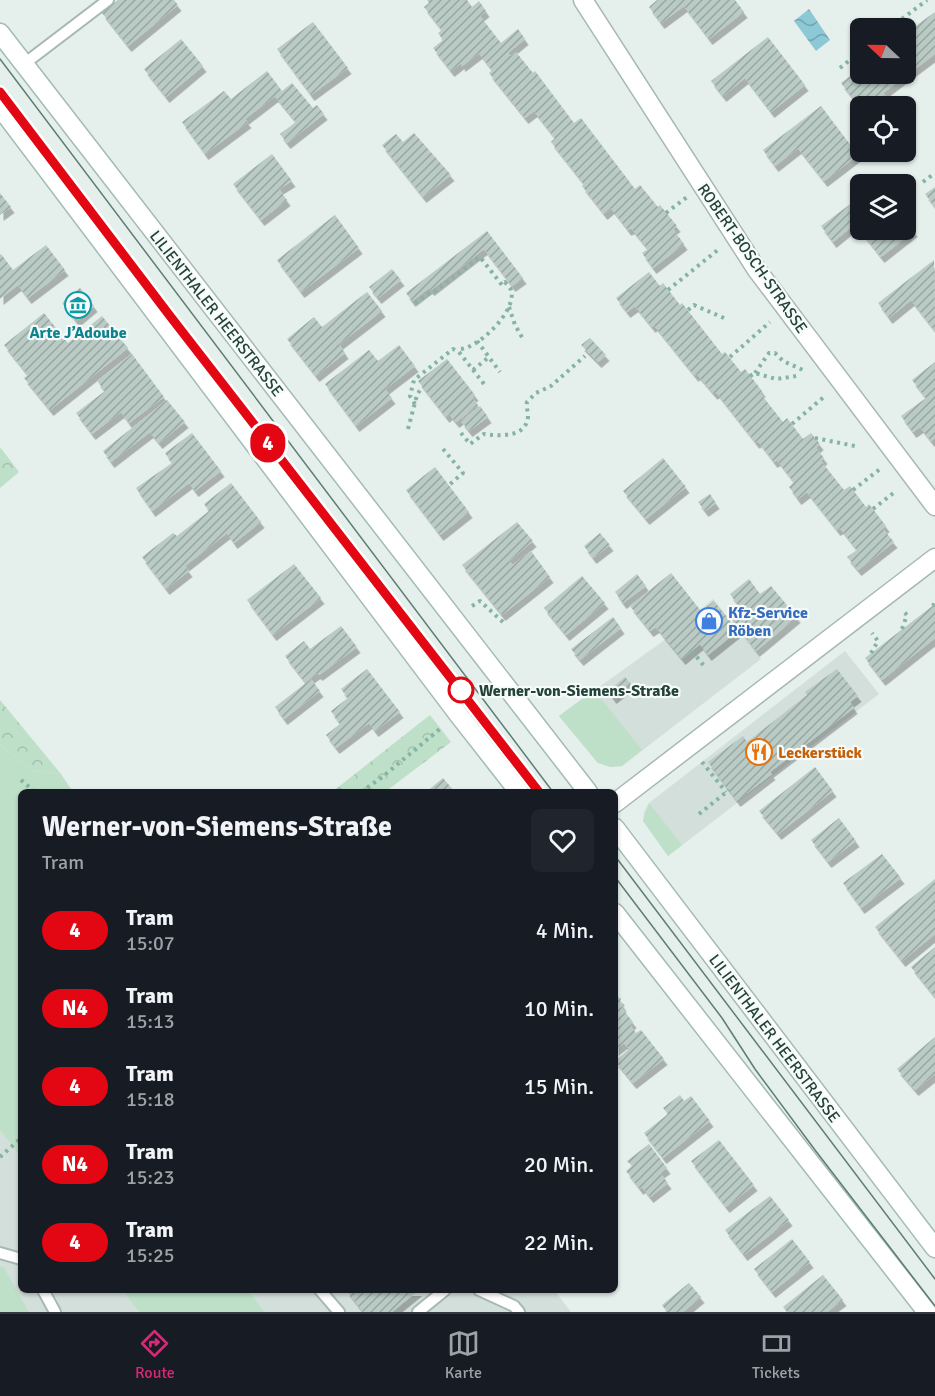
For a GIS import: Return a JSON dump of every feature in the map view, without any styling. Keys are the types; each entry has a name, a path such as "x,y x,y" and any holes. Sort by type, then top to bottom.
{"main road":[{"name":"ROBERT-BOSCH-STRASSE","path":"584,0 757,270 935,507"},
{"name":"LILIENTHALER HEERSTRASSE","path":"0,33 586,789"},
{"path":"0,107 517,789"},
{"path":"618,800 935,558"},
{"name":"LILIENTHALER HEERSTRASSE","path":"618,832 935,1248"},
{"path":"618,917 927,1312"}],"lane":[{"path":"24,64 108,0"},
{"path":"0,1253 18,1258"},
{"path":"45,1293 55,1312"},
{"path":"323,1293 339,1312"},
{"path":"418,1312 441,1293"},
{"path":"486,1293 514,1306 519,1312"}],"path":[{"path":"903,18 927,0"},
{"path":"840,68 850,60"},
{"path":"923,182 935,173"},
{"path":"668,290 735,236"},
{"path":"415,303 434,292 480,257 502,285 505,282 511,290 509,306 498,324 466,349 453,350 414,380 410,396 415,404"},
{"path":"688,310 694,305 724,318"},
{"path":"509,306 515,325 523,339"},
{"path":"730,357 786,309"},
{"path":"477,341 500,372"},
{"path":"457,350 484,384"},
{"path":"750,376 755,373 769,353 775,353 783,362 803,370"},
{"path":"461,433 470,444 484,434 500,436 519,432 526,424 527,402 536,393 550,387 585,356"},
{"path":"473,370 489,357"},
{"path":"755,373 776,379 797,376"},
{"path":"792,424 842,382"},
{"path":"408,429 422,387"},
{"path":"815,438 855,446"},
{"path":"443,449 463,473 449,485"},
{"path":"853,490 897,456"},
{"path":"873,509 913,477"},
{"path":"456,620 480,601 504,623"},
{"path":"692,651 705,666"},
{"path":"365,789 458,714"},
{"path":"689,746 727,791 699,813"},
{"path":"21,780 31,789"},
{"path":"0,1157 18,1141"}],"shaded area":[{"path":"713,599 761,659 622,766 611,767 598,763 559,716 666,639"},
{"path":"845,651 879,694 668,856 643,821 644,812 649,803"},
{"path":"0,1130 18,1153 18,1292 4,1267 0,1266"},
{"path":"18,1293 124,1293 139,1312 29,1312"},
{"path":"250,1293 556,1293 571,1312 265,1312"}],"green space":[{"path":"0,447 19,472 0,488"},
{"path":"594,690 642,750 622,766 611,767 598,763 559,716"},
{"path":"0,700 61,774 33,771 0,745"},
{"path":"430,715 451,742 389,789 336,789"},
{"path":"0,745 33,771 61,774 71,789 18,789 18,1153 0,1130"},
{"path":"649,803 682,845 668,856 643,821"},
{"path":"0,1266 4,1267 29,1312 0,1312"},
{"path":"124,1293 250,1293 265,1312 139,1312"}],"water":[{"path":"809,9 830,40 816,51 794,21"}],"building":[{"path":"118,0 174,0 178,5 128,46 102,13"},
{"path":"427,0 467,0 472,7 479,1 486,11 480,16 501,43 518,29 525,39 508,53 511,56 516,52 533,73 535,71 574,123 581,118 635,189 640,185 658,207 660,205 677,226 673,229 684,244 653,268 642,253 648,249 631,228 628,230 611,208 604,214 551,142 555,138 534,111 525,118 489,73 492,70 479,53 451,71 433,48 443,40 438,33 442,30 424,7 429,3"},
{"path":"657,0 735,0 744,12 709,39 684,6 661,23 649,7"},
{"path":"935,12 935,54 916,68 916,26"},
{"path":"313,22 348,68 311,95 277,49"},
{"path":"768,37 805,85 771,112 745,78 723,96 711,81"},
{"path":"181,39 203,66 166,97 144,69"},
{"path":"267,71 282,91 292,83 313,108 317,105 324,114 287,143 280,134 296,122 275,96 245,119 248,122 205,154 182,122 224,91 231,99"},
{"path":"850,76 850,84 895,84 883,93 885,96 851,96 841,83"},
{"path":"821,106 850,144 850,161 824,181 798,148 775,166 763,150"},
{"path":"414,133 451,175 423,197 382,145 396,134 403,142"},
{"path":"272,154 292,181 279,189 287,200 261,220 233,184"},
{"path":"935,187 935,207 925,194"},
{"path":"0,193 11,207 0,215"},
{"path":"850,204 850,228 833,242 821,226"},
{"path":"335,215 359,248 301,292 277,260"},
{"path":"487,231 523,278 512,286 484,249 431,290 429,288 412,301 406,293"},
{"path":"868,240 903,240 881,257"},
{"path":"46,245 65,270 28,298 18,285 0,299 0,255 13,270"},
{"path":"934,260 935,331 911,300 889,318 878,303"},
{"path":"392,269 401,280 378,298 369,287"},
{"path":"649,272 660,286 663,283 680,305 682,303 722,354 725,352 741,372 745,369 783,422 787,418 803,439 811,433 820,444 816,448 824,458 821,461 844,490 850,486 866,507 869,504 886,526 883,529 894,542 858,570 847,557 857,550 840,528 837,530 807,492 798,499 789,487 794,482 777,460 774,462 758,441 756,443 716,392 714,394 697,374 695,376 654,325 652,327 635,306 627,312 616,298"},
{"name":"Arte J’Adoube","path":"80,288 94,306 76,321 62,303"},
{"path":"367,292 382,311 339,344 345,353 316,376 287,339 314,317 322,327"},
{"path":"44,313 68,343 102,316 128,348 50,410 24,378 28,375 4,345"},
{"path":"590,338 606,355 598,362 581,345"},
{"path":"399,345 415,366 385,389 392,398 356,426 325,384 369,350 378,361"},
{"path":"132,354 164,397 129,423 121,412 92,434 76,413 105,391 97,381"},
{"path":"447,359 475,395 472,397 478,405 456,422 449,414 446,417 418,381"},
{"path":"935,362 935,438 931,441 920,427 913,432 901,416 926,398 912,380"},
{"path":"167,400 185,422 159,443 150,432 111,462 103,451"},
{"path":"480,406 488,417 469,431 461,421"},
{"path":"192,433 221,471 195,491 189,483 152,511 136,488 172,463 165,453"},
{"path":"663,458 686,487 646,519 623,491"},
{"path":"435,467 469,512 440,535 406,490"},
{"path":"231,483 261,522 234,543 227,533 185,566 189,571 166,589 142,557 173,533 177,536 209,511 204,504"},
{"path":"710,494 716,503 705,511 698,502"},
{"path":"517,522 533,541 509,561 513,565 531,551 550,577 502,615 462,565"},
{"path":"600,533 610,545 593,558 584,546"},
{"path":"294,564 321,598 273,635 247,600"},
{"path":"671,573 701,611 714,601 738,631 708,655 700,644 682,659 656,627 650,631 630,606"},
{"path":"637,574 646,586 623,603 615,592"},
{"path":"582,576 605,603 566,635 544,608"},
{"path":"749,579 760,594 771,586 797,617 756,651 729,616 740,608 730,594"},
{"path":"935,604 935,638 882,680 865,658"},
{"path":"613,617 621,628 580,660 571,649"},
{"path":"341,626 357,647 319,675 317,673 305,682 285,656 304,641 310,649"},
{"path":"367,669 400,712 375,731 369,723 336,748 326,735 340,724 331,711 348,698 341,689"},
{"name":"Leckerstück","path":"837,669 858,696 850,702 854,708 770,772 772,774 737,801 708,762 743,736 747,742 807,695 805,692"},
{"path":"625,677 631,684 613,698 608,691"},
{"path":"311,679 320,691 284,719 275,707"},
{"path":"815,767 833,791 778,834 759,811"},
{"path":"443,778 452,789 430,789"},
{"path":"839,818 856,841 828,862 811,840"},
{"path":"882,854 901,878 861,908 843,883"},
{"path":"935,879 935,934 902,961 875,927"},
{"path":"935,947 935,997 911,967"},
{"path":"618,996 623,1006 621,1007 633,1022 630,1025 636,1033 641,1030 664,1059 633,1083 618,1065 618,1058 629,1049 624,1043 618,1048"},
{"path":"935,1037 935,1074 915,1090 897,1069"},
{"path":"680,1095 684,1101 691,1096 710,1121 663,1158 644,1133 668,1114 663,1108"},
{"path":"719,1140 754,1185 726,1207 691,1161"},
{"path":"649,1144 667,1168 660,1173 668,1183 650,1197 642,1187 640,1189 626,1171 632,1166 627,1161"},
{"path":"770,1196 789,1220 744,1255 725,1230"},
{"path":"792,1239 810,1262 772,1292 754,1269"},
{"path":"823,1275 843,1300 827,1312 787,1312 783,1307"},
{"path":"689,1283 701,1297 683,1312 667,1312 662,1305"},
{"path":"348,1293 415,1293 392,1312 363,1312"}],"tram line":[{"path":"0,59 551,789"},
{"path":"0,92 170,317 537,789"},
{"name":"4","path":"0,92 170,316 537,789"},
{"path":"618,860 935,1279"},
{"path":"618,881 722,1018 755,1069 815,1150 935,1306"}],"place":[{"name":"Arte J’Adoube","path":"78,305"},
{"name":"Kfz-Service Röben","path":"709,621"},
{"name":"Werner-von-Siemens-Straße","path":"461,690"},
{"name":"Leckerstück","path":"759,752"}]}
